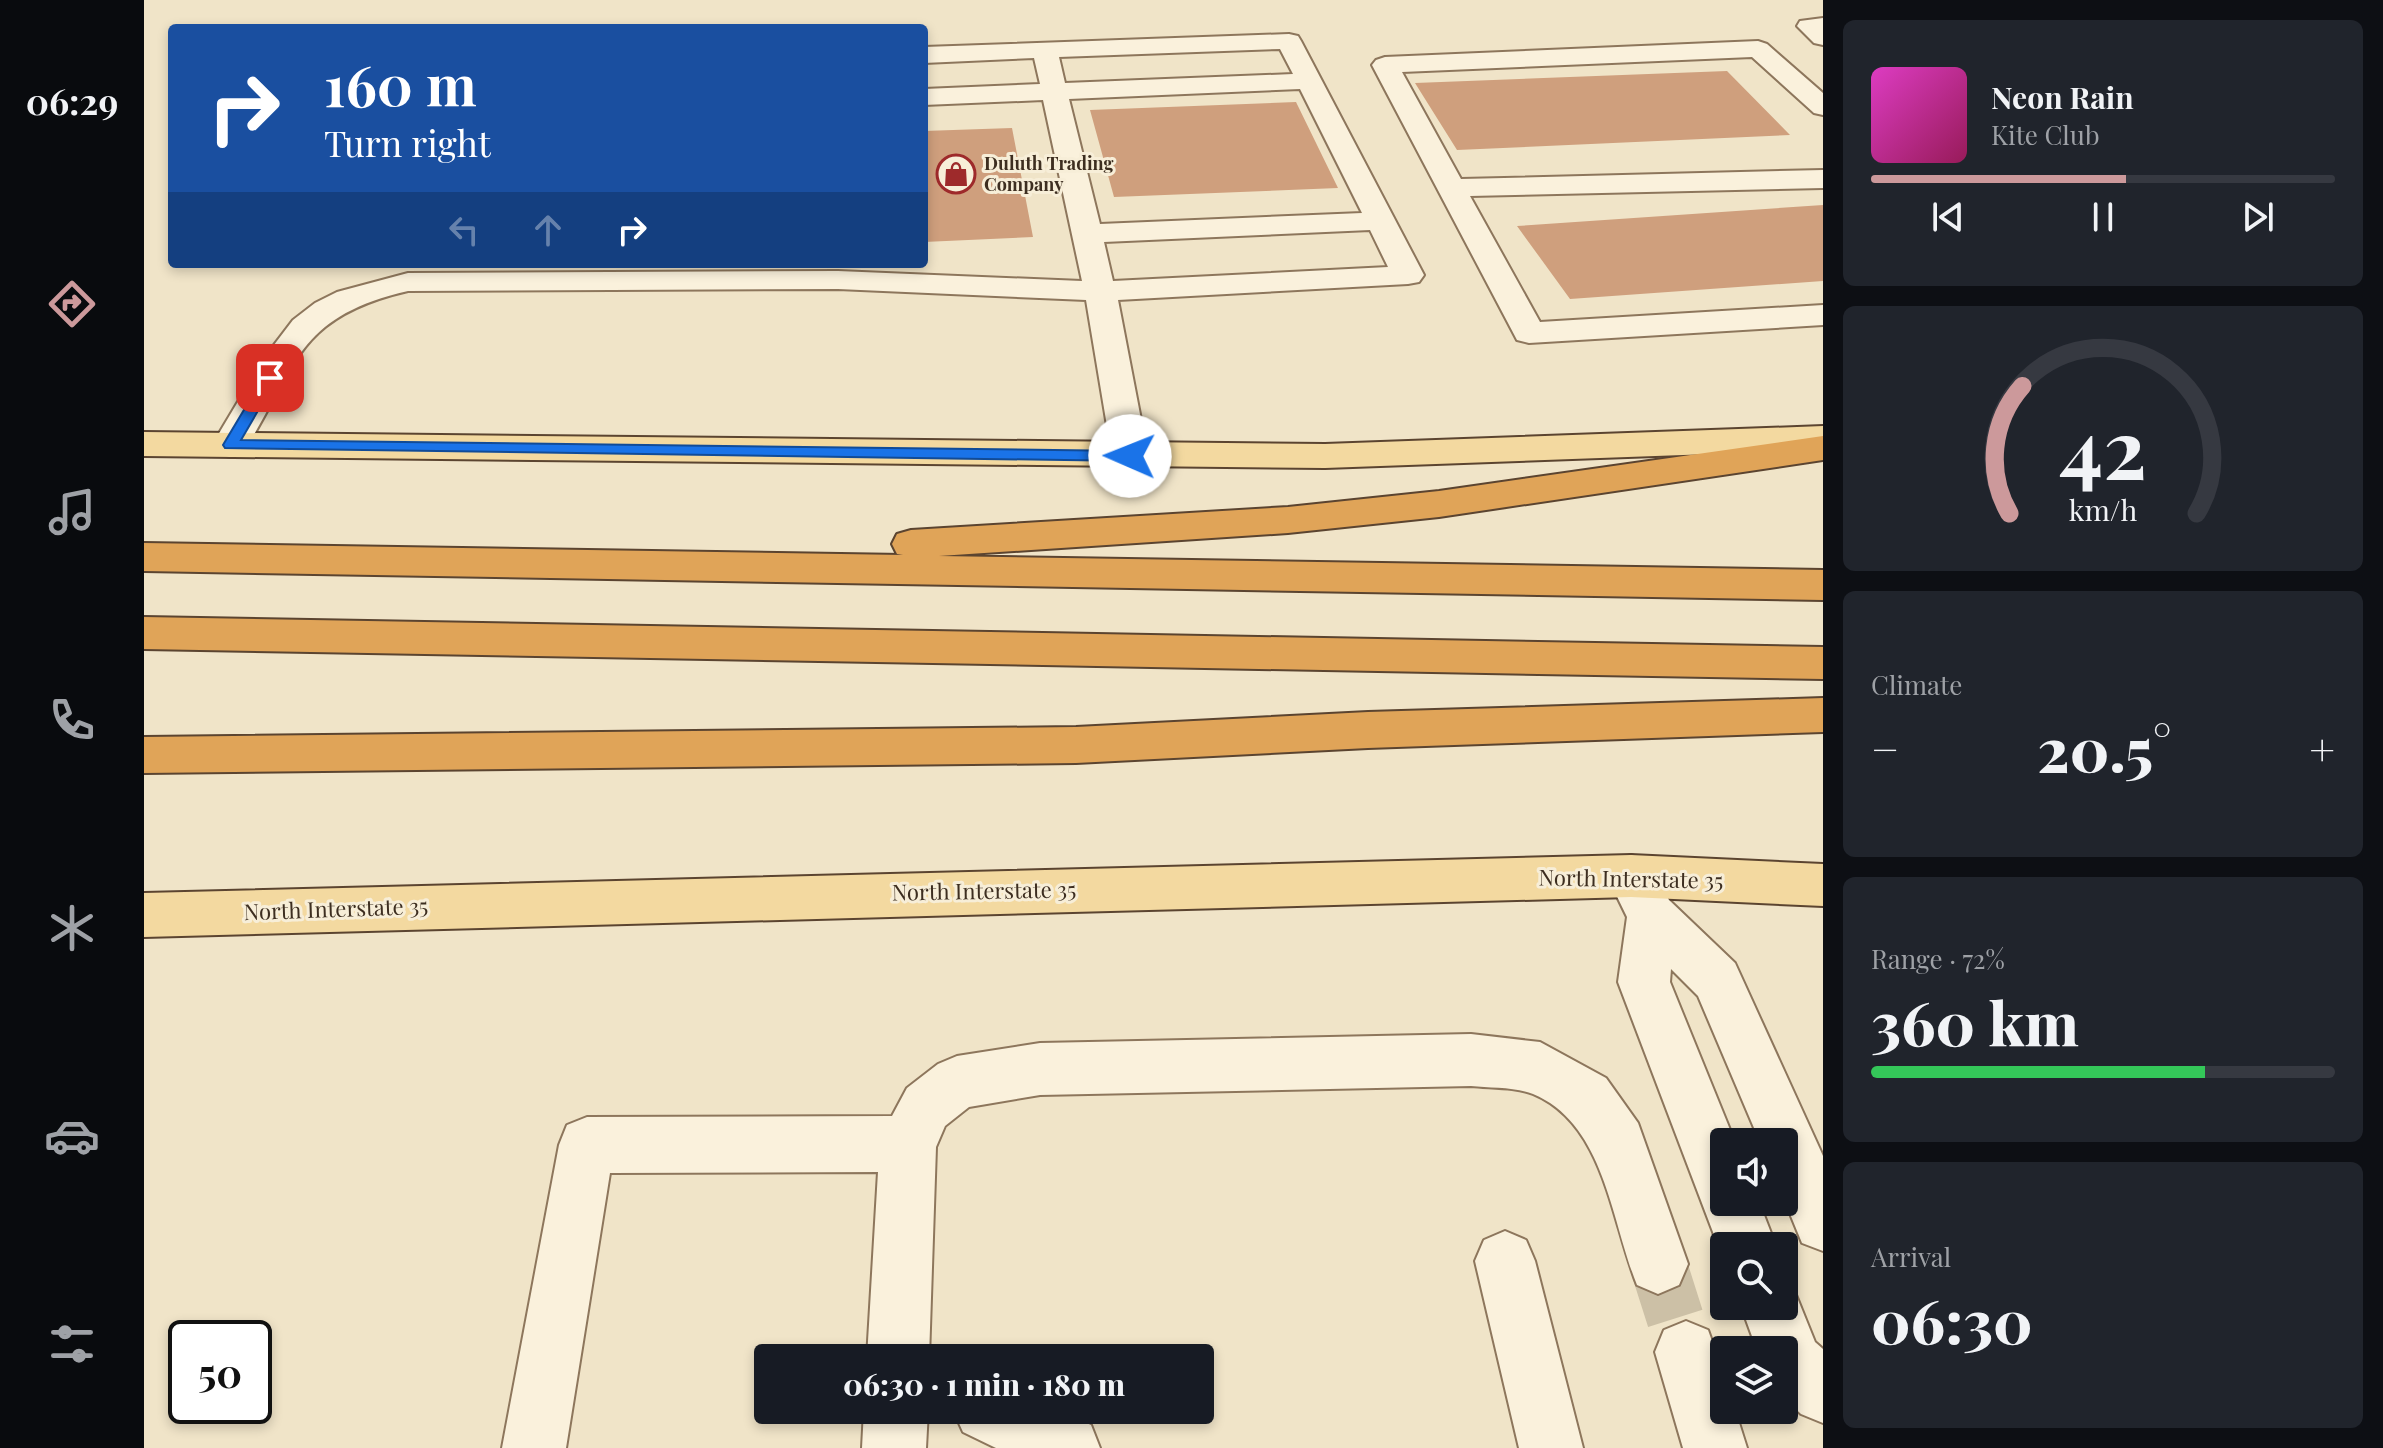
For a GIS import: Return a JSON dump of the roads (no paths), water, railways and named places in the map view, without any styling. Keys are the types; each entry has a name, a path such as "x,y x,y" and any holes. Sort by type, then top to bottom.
{"highway":[{"path":"586,564 1288,520 1439,504 1823,448"},
{"path":"144,557 1823,585"},
{"path":"144,633 1823,663"},
{"path":"144,755 1076,745 1368,730 1823,715"}],"main road":[{"path":"144,444 1325,456 1823,438"},
{"name":"North Interstate 35","path":"144,915 1642,896 1823,885"}],"lane":[{"path":"1823,25 1809,26 1823,38"},
{"path":"230,445 297,334 313,317 334,305 442,272 838,272 1100,291 1408,275 1289,41 928,55"},
{"path":"1823,107 1758,49 1385,65 1529,333 1823,315"},
{"path":"1045,51 1100,291 1130,456"},
{"path":"928,97 1310,81"},
{"path":"1451,188 1823,179"},
{"path":"1087,234 1380,221"},
{"path":"1642,896 1644,982 1710,1150"},
{"path":"1642,896 1717,980 1823,1222"},
{"path":"899,1344 908,1144 926,1107 957,1083 1040,1069 1471,1060 1540,1068 1587,1097 1618,1143 1658,1264"},
{"path":"534,1448 587,1145 908,1144"},
{"path":"1505,1261 1551,1448"},
{"path":"1776,1320 1793,1363 1823,1392"},
{"path":"1686,1352 1715,1448"},
{"path":"894,1448 895,1424"},
{"path":"1016,1424 1068,1448"}],"tunnel":[{"path":"1658,1264 1686,1352"}],"place":[{"name":"Duluth Trading Company","path":"956,174"}]}
